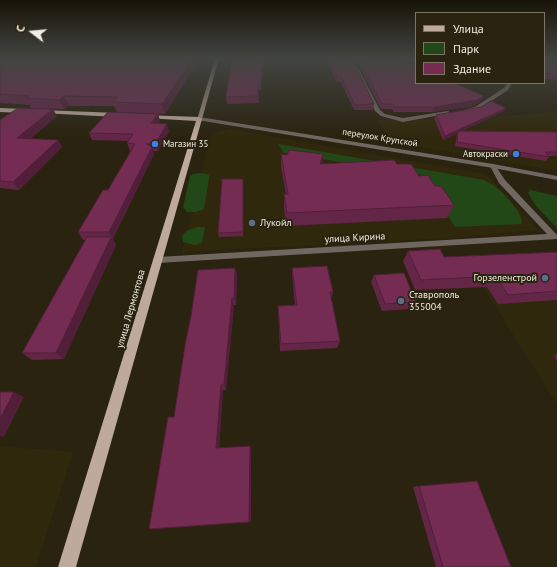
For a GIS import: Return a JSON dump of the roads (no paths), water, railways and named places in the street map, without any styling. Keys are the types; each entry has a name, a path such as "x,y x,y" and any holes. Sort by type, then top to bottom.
{"main road":[{"name":"улица Лермонтова","path":"67,567 209,84"},
{"path":"0,110 31,112"},
{"path":"39,112 125,115"},
{"path":"141,115 199,119"}],"street":[{"path":"365,84 378,111 392,119 403,120 455,112"},
{"path":"462,110 477,108 506,89 509,84"},
{"name":"переулок Крупской","path":"199,119 255,126 557,178"},
{"name":"улица Кирина","path":"158,260 554,237 502,181 493,166"}],"place":[{"name":"Магазин 35","path":"155,144"},
{"name":"Автокраски","path":"516,154"},
{"name":"Лукойл","path":"252,223"},
{"name":"Горзеленстрой","path":"545,278"},
{"name":"Ставрополь 355004","path":"401,301"}]}
